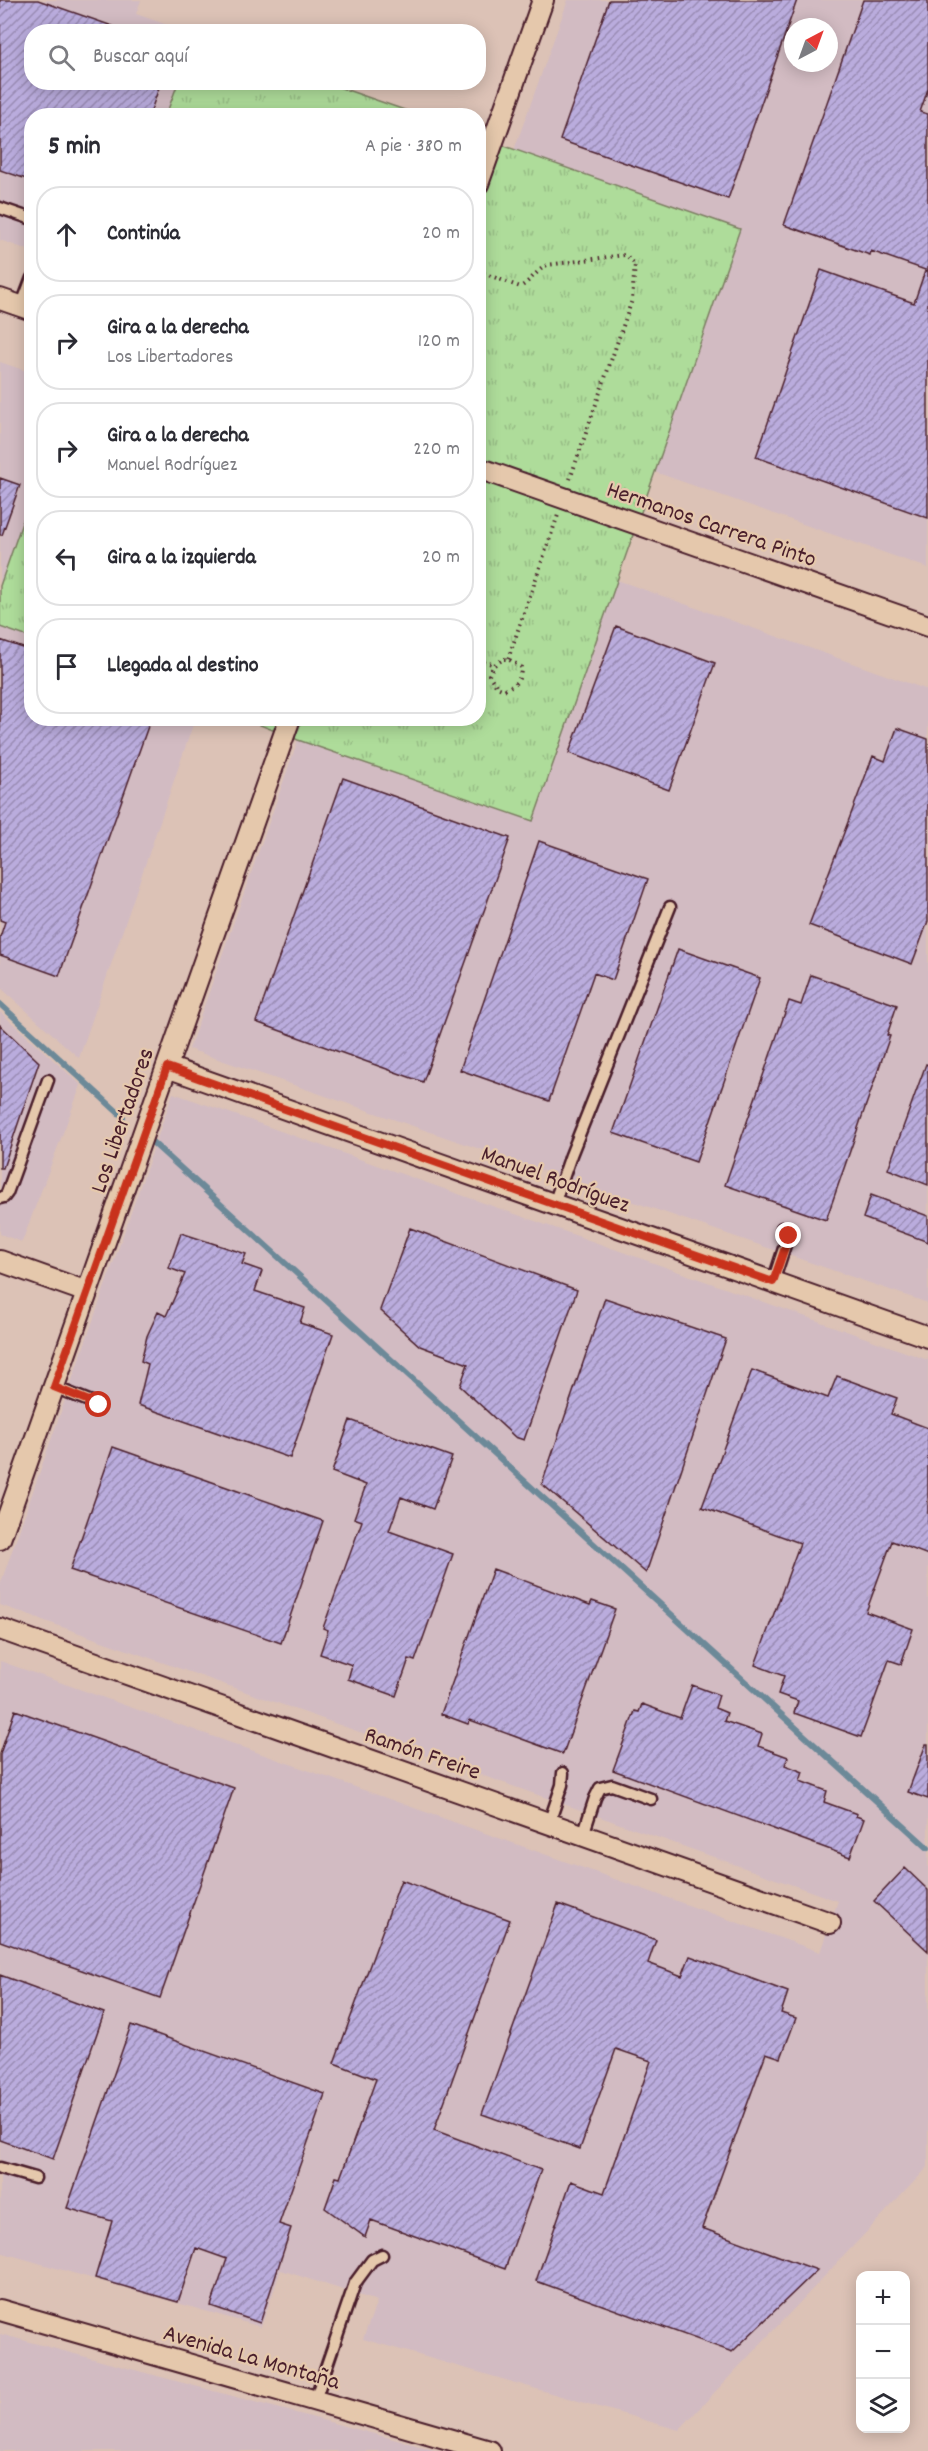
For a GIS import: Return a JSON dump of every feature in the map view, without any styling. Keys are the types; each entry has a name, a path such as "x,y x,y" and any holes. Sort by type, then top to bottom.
{"street":[{"path":"486,161 543,0"},
{"path":"0,299 24,307"},
{"name":"Hermanos Carrera Pinto","path":"486,471 928,626"},
{"name":"Los Libertadores","path":"0,1539 287,726"},
{"name":"Manuel Rodríguez","path":"167,1067 928,1336"},
{"path":"0,1261 87,1292"},
{"name":"Ramón Freire","path":"0,1629 830,1923"},
{"name":"Avenida La Montaña","path":"0,2310 490,2451"}],"lane":[{"path":"0,208 24,216"},
{"path":"554,1204 571,1155 670,907"},
{"path":"0,1198 7,1193 48,1080"},
{"path":"773,1282 788,1243 789,1236 782,1227"},
{"path":"54,1387 99,1405"},
{"path":"549,1823 562,1785 563,1773"},
{"path":"583,1835 600,1788 612,1785 651,1799"},
{"path":"0,2168 35,2178"},
{"path":"315,2400 355,2283 372,2260 382,2255"}],"path":[{"path":"486,274 520,287 531,280 537,270 547,264 624,255 635,264 632,300 508,659"},
{"path":"508,659 521,667 521,678 516,684 504,690 497,687 489,675 494,665 508,659"},
{"path":"486,662 494,665"}],"shaded area":[{"path":"0,0 141,0 136,14 165,24 24,24 24,90 175,90 169,108 24,108 24,249 0,240"},
{"path":"568,0 928,0 928,568 655,472 740,229 514,150"},
{"path":"0,362 24,370 24,517 0,586"},
{"path":"617,580 928,690 928,1303 189,1049 298,740 533,821"},
{"path":"0,627 24,636 24,726 193,726 79,1058 0,987"},
{"path":"0,1012 81,1085 22,1242 0,1234"},
{"path":"173,1093 928,1360 928,2167 679,2430 363,2339 377,2301 281,2270 261,2327 0,2252 0,1661 820,1952 838,1901 0,1605 0,1585"},
{"path":"0,2334 438,2451 0,2451"}],"green space":[{"path":"175,90 347,90 399,108 169,108"},
{"path":"486,139 740,229 533,821 263,726 486,726"},
{"path":"24,517 24,636 0,627 0,586"}],"building":[{"path":"0,0 38,0 107,24 24,24 24,90 158,90 152,108 24,108 24,178 0,170"},
{"path":"609,0 797,0 791,18 784,18 784,37 728,199 560,140"},
{"path":"863,0 928,0 928,89 920,112 928,114 928,271 871,251 870,255 784,225"},
{"path":"821,270 914,303 925,271 928,271 928,518 756,457"},
{"path":"0,478 20,485 2,535 0,535"},
{"path":"616,626 715,663 669,790 569,753"},
{"path":"0,640 24,648 24,726 148,726 59,976 0,955 0,937 5,922 0,920"},
{"path":"897,728 928,739 928,921 912,964 809,925 873,756 885,761"},
{"path":"343,778 510,838 423,1082 256,1022"},
{"path":"539,841 648,879 613,980 594,973 549,1101 460,1070"},
{"path":"678,949 760,978 696,1162 613,1133"},
{"path":"811,975 897,1005 887,1035 890,1036 826,1220 725,1185 789,1001 801,1005"},
{"path":"0,1025 39,1062 3,1168 0,1168"},
{"path":"926,1064 928,1065 928,1185 888,1169"},
{"path":"871,1195 928,1216 928,1242 863,1218"},
{"path":"410,1228 577,1290 524,1440 515,1437 460,1386 468,1364 420,1346 380,1310"},
{"path":"181,1233 246,1254 242,1264 262,1271 255,1291 305,1308 300,1323 333,1334 290,1458 138,1405 148,1364 141,1361 147,1336 158,1312 166,1316 185,1274 169,1268"},
{"path":"605,1298 726,1339 646,1573 542,1484"},
{"path":"752,1370 828,1398 837,1376 897,1398 891,1414 928,1428 928,1555 892,1541 866,1612 913,1629 901,1664 889,1660 861,1737 794,1713 798,1701 778,1694 784,1676 755,1665 800,1543 702,1507"},
{"path":"350,1420 452,1457 433,1509 401,1497 389,1531 453,1554 415,1661 409,1659 396,1696 348,1679 352,1665 320,1654 328,1630 323,1628 362,1521 354,1518 366,1485 332,1472"},
{"path":"113,1447 323,1521 281,1643 70,1570"},
{"path":"493,1569 590,1605 592,1601 615,1609 563,1754 470,1720 468,1724 441,1714"},
{"path":"692,1685 719,1695 715,1708 727,1713 724,1721 762,1734 758,1746 788,1757 785,1765 803,1772 800,1781 827,1791 824,1802 857,1814 856,1816 864,1819 850,1857 613,1770 635,1711 639,1712 642,1704 680,1718"},
{"path":"15,1710 234,1788 160,1998 0,1941 0,1754"},
{"path":"926,1744 928,1744 928,1799 908,1792"},
{"path":"905,1868 928,1890 928,1951 874,1901"},
{"path":"401,1880 510,1920 434,2130 541,2170 505,2269 371,2220 365,2237 325,2208 336,2177 340,2178 376,2079 334,2063"},
{"path":"558,1904 656,1940 648,1963 682,1976 690,1956 788,1992 781,2013 796,2018 781,2058 766,2053 702,2228 817,2270 732,2352 536,2281 571,2181 604,2193 651,2061 616,2049 580,2149 482,2114"},
{"path":"0,1975 104,2013 53,2159 0,2140"},
{"path":"131,2025 325,2094 279,2224 291,2228 260,2323 211,2306 227,2259 196,2248 178,2302 95,2278 112,2221 67,2208"}],"waterway":[{"path":"0,1004 123,1117"},
{"path":"151,1141 928,1848"}],"route":[{"path":"99,1405 54,1387 167,1067 773,1282 789,1236"}]}
